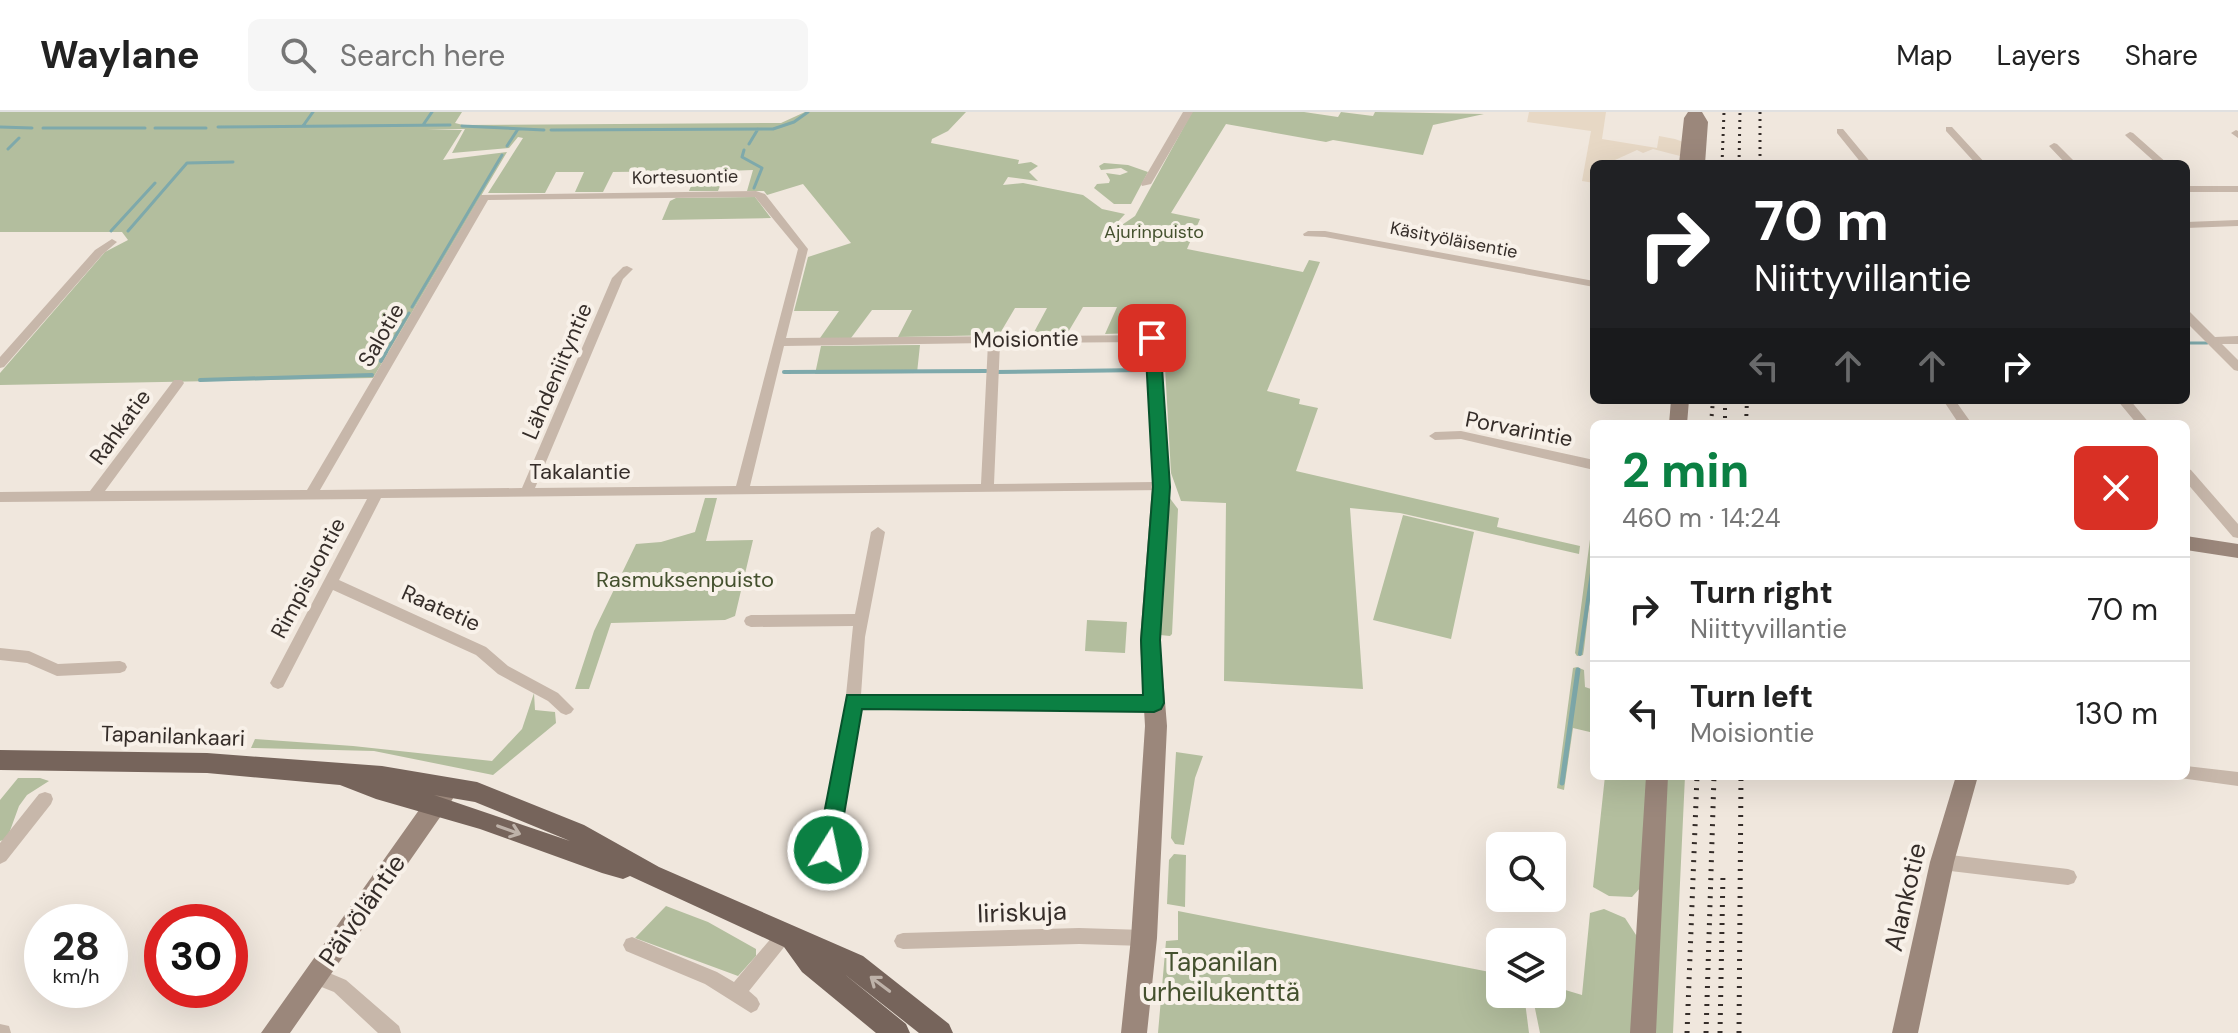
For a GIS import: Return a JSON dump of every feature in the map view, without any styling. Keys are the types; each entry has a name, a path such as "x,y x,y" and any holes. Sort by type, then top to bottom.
{"main road":[{"name":"Tapanilankaari","path":"0,760 172,761 343,775 372,789 442,796 477,792 576,832 650,875 854,965 940,1033"},
{"name":"Tapanilankaari","path":"790,939 811,963 897,1033"}],"street":[{"path":"1146,184 1188,112"},
{"path":"1686,160 1691,118 1695,112 1701,122 1698,160"},
{"path":"1949,129 1977,160"},
{"path":"1840,131 1864,160"},
{"path":"2130,135 2158,160"},
{"path":"2054,146 2068,160"},
{"path":"2190,188 2238,189"},
{"name":"Kortesuontie","path":"485,197 761,196 803,249 742,490"},
{"name":"Salotie","path":"311,494 485,197"},
{"path":"2190,225 2238,223"},
{"name":"Käsityöläisentie","path":"1308,234 1325,234 1590,283"},
{"path":"0,364 99,252 112,242"},
{"name":"Lähdeniityntie","path":"527,491 618,278 627,269"},
{"path":"2190,319 2238,367"},
{"name":"Moisiontie","path":"779,342 1152,338 1161,487 1150,640 1156,726 1144,938 1134,1033"},
{"path":"987,488 994,340"},
{"path":"2211,341 2238,340"},
{"name":"Rahkatie","path":"94,496 178,383"},
{"path":"2126,404 2140,420"},
{"name":"Porvarintie","path":"1435,436 1461,435 1590,464"},
{"path":"2190,478 2238,533"},
{"name":"Takalantie","path":"0,497 1161,487"},
{"name":"Rimpisuontie","path":"278,683 377,493"},
{"path":"828,850 854,701 852,679 860,620 878,532"},
{"path":"2190,544 2238,551"},
{"name":"Raatetie","path":"331,583 481,651 503,670 553,697 566,709"},
{"path":"751,621 860,620"},
{"path":"0,654 29,657 57,670 120,667"},
{"path":"854,701 1154,703"},
{"path":"2190,773 2238,779"},
{"path":"1643,1033 1657,780"},
{"name":"Alankotie","path":"1905,1033 1942,862 1966,780"},
{"name":"Päivöläntie","path":"274,1033 442,796"},
{"path":"0,856 45,799"},
{"path":"1942,862 2068,877"},
{"name":"Iiriskuja","path":"903,941 1079,936 1144,938"},
{"path":"632,945 698,972 743,998 790,939"},
{"path":"315,976 340,986 392,1033"}],"green space":[{"name":"Ajurinpuisto","path":"0,112 462,112 455,123 463,125 781,123 805,112 966,112 931,143 1019,160 1018,164 1031,162 1038,166 1029,172 1038,181 1008,177 1003,185 1023,183 1083,195 1102,209 1125,214 1113,227 1116,229 1135,216 1192,112 1304,112 1338,117 1341,112 1373,116 1375,112 1484,114 1433,125 1423,155 1226,124 1171,213 1200,219 1187,249 1303,272 1309,260 1320,262 1267,391 1300,399 1299,404 1318,408 1296,471 1499,518 1497,527 1580,546 1579,554 1400,513 1350,508 1363,689 1224,681 1226,503 1181,501 1171,473 1163,332 1105,334 1117,307 1083,307 1067,334 1033,334 1047,308 1015,308 999,335 898,337 912,310 872,310 851,338 820,338 839,311 794,311 808,257 851,243 803,184 767,195 764,191 747,191 753,170 726,171 718,191 689,191 697,171 613,172 603,192 575,192 584,172 556,172 545,193 488,193 523,138 518,137 509,148 452,153 465,129 427,129 462,130 443,160 507,152 373,378 0,385 0,373 105,252 128,240 122,232 0,232"},
{"path":"1104,163 1128,165 1148,172 1131,204 1114,204 1094,188 1097,184 1109,183 1106,173 1120,175 1128,172 1121,168 1101,170 1099,166"},
{"path":"755,197 771,218 662,220 670,201 676,198"},
{"path":"920,345 917,373 815,374 821,346"},
{"path":"1169,497 1178,509 1170,636 1160,635"},
{"name":"Rasmuksenpuisto","path":"705,498 717,498 706,541 753,540 735,616 725,620 611,623 589,689 575,689 594,631 636,544 661,542 695,532"},
{"path":"1403,515 1474,532 1451,639 1373,620"},
{"path":"1590,539 1590,598 1583,655 1577,656"},
{"path":"1087,620 1127,622 1125,653 1085,651"},
{"path":"1573,668 1584,670 1585,687 1590,689 1590,732 1573,728 1564,790 1557,788"},
{"path":"534,693 535,710 555,712 556,723 493,775 374,751 251,748 255,739 492,761 522,729"},
{"path":"1176,752 1203,756 1195,778 1184,845 1175,844 1171,838"},
{"path":"18,778 49,781 27,795 19,806 7,839 0,841 0,800"},
{"path":"1605,780 1648,780 1641,887 1632,897 1609,896 1593,887"},
{"path":"1666,780 1685,780 1673,1033 1653,1033"},
{"path":"1174,854 1186,855 1185,907 1167,904 1169,860"},
{"path":"666,906 708,922 756,949 756,956 738,976 635,938"},
{"path":"1604,909 1625,918 1638,938 1632,1033 1540,1033 1535,1008 1566,1008 1566,990 1582,995 1590,913"},
{"name":"Tapanilan urheilukenttä","path":"1178,911 1486,971 1486,1008 1526,1008 1529,1033 1158,1033 1166,941 1178,940"}],"shaded area":[{"path":"1529,112 1606,112 1602,139 1657,148 1659,136 1683,142 1680,156 1653,149 1643,153 1637,150 1615,160 1590,160 1590,182 1582,181 1591,131 1527,122"}],"waterway":[{"path":"303,126 313,112"},
{"path":"423,125 432,112"},
{"path":"758,129 773,129 794,122 808,112"},
{"path":"218,127 450,125"},
{"path":"462,126 544,130"},
{"path":"0,127 32,128"},
{"path":"43,128 145,128"},
{"path":"155,128 206,128"},
{"path":"507,146 518,129"},
{"path":"551,130 758,129"},
{"path":"749,144 758,129"},
{"path":"8,149 19,138"},
{"path":"744,150 742,157 762,168 754,188"},
{"path":"412,307 502,155"},
{"path":"128,231 187,163 233,162"},
{"path":"111,231 155,183"},
{"path":"385,354 409,313"},
{"path":"2190,343 2207,343"},
{"path":"381,361 386,352"},
{"path":"996,372 1143,370"},
{"path":"784,372 986,371"},
{"path":"200,380 372,375"},
{"path":"1580,654 1590,586"},
{"path":"1562,783 1578,670"}],"railway":[{"path":"1722,160 1724,112"},
{"path":"1739,160 1740,112"},
{"path":"1760,112 1760,160"},
{"path":"1711,420 1713,404"},
{"path":"1725,404 1725,420"},
{"path":"1746,420 1747,404"},
{"path":"1687,1033 1697,780"},
{"path":"1706,1033 1714,780"},
{"path":"1739,1033 1741,780"},
{"path":"1720,1033 1723,873"}],"route":[{"path":"828,850 854,701 1154,703 1150,640 1161,487 1152,338"}]}
